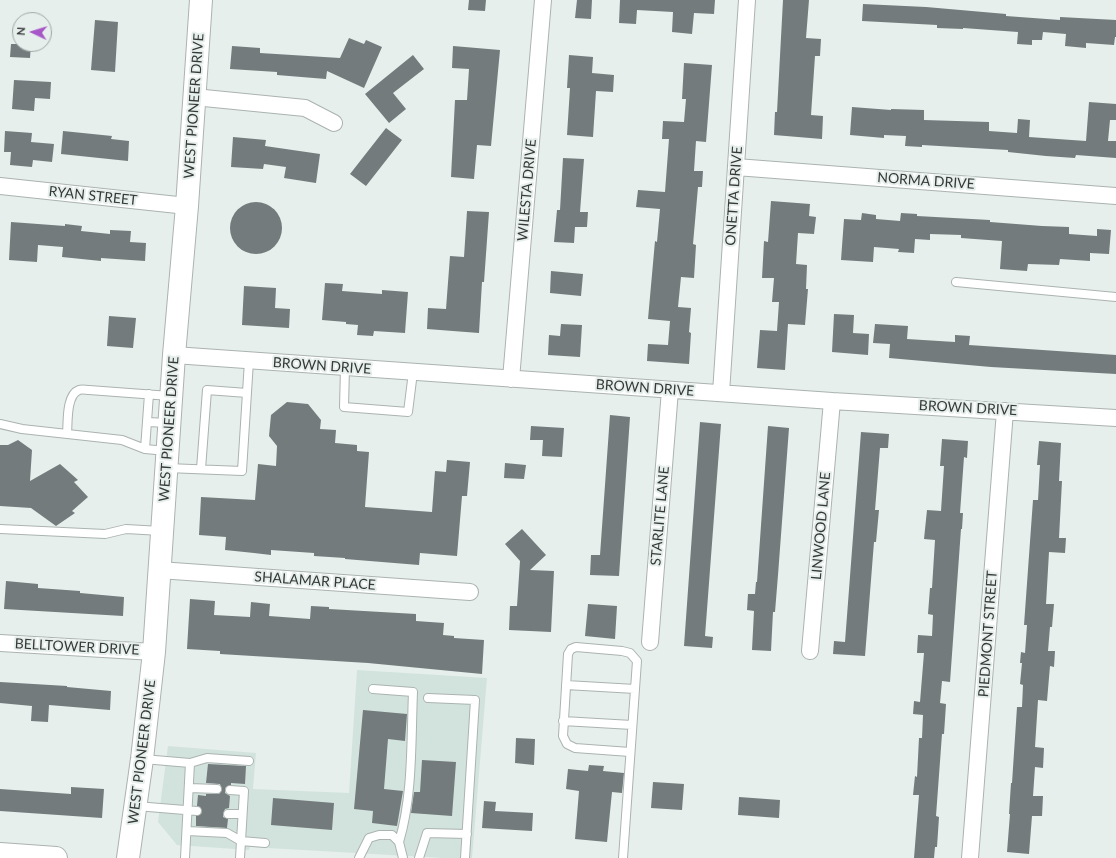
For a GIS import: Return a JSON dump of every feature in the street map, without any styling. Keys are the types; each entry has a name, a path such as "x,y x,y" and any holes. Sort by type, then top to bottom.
{"main road":[{"name":"WEST PIONEER DRIVE","path":"128,858 142,759 154,652 171,396 201,0"},
{"path":"0,854 56,858"}],"street":[{"name":"WILESTA DRIVE","path":"512,379 532,118 543,0"},
{"name":"ONETTA DRIVE","path":"721,393 747,0"},
{"path":"194,97 305,108 334,123"},
{"name":"NORMA DRIVE","path":"736,167 1116,196"},
{"name":"RYAN STREET","path":"0,186 186,206"},
{"name":"BROWN DRIVE","path":"174,355 832,401 1005,410 1116,418"},
{"name":"STARLITE LANE","path":"650,642 670,390"},
{"name":"LINWOOD LANE","path":"810,651 832,401"},
{"name":"PIEDMONT STREET","path":"970,858 1005,410"},
{"name":"SHALAMAR PLACE","path":"160,570 470,592"},
{"name":"BELLTOWER DRIVE","path":"0,643 154,652"}],"lane":[{"path":"956,282 1116,297"},
{"path":"0,424 22,429 122,440 167,460 201,469 242,471 249,361"},
{"path":"345,368 344,407 408,412 413,372"},
{"path":"67,434 70,400 73,394 79,390 171,396"},
{"path":"201,469 207,390 247,393"},
{"path":"145,449 149,394"},
{"path":"147,422 170,423"},
{"path":"0,528 105,534 126,529 162,531"},
{"path":"623,858 637,661 630,653 622,651 576,647 571,649 568,654 562,736 567,744 575,748 630,752"},
{"path":"566,685 635,689"},
{"path":"373,689 413,692 409,789 404,827 399,842"},
{"path":"428,698 475,700 465,858"},
{"path":"563,721 632,725"},
{"path":"142,759 190,763 207,758 249,761"},
{"path":"185,858 190,763"},
{"path":"189,788 217,789"},
{"path":"230,790 244,791 240,858"},
{"path":"135,806 197,811"},
{"path":"228,814 242,814"},
{"path":"187,831 227,833 241,841 265,843"},
{"path":"419,858 427,833 467,834"},
{"path":"359,858 369,838 379,835 392,835 399,842 403,858"}],"shaded area":[{"path":"357,670 487,678 472,858 443,858 250,847 249,850 177,845 158,822 168,746 256,753 253,789 349,793"}],"building":[{"path":"469,0 486,0 485,11 468,10"},
{"path":"577,0 592,0 591,19 575,18"},
{"path":"620,0 715,0 714,14 694,13 692,34 672,32 673,12 637,10 636,24 619,23"},
{"path":"783,0 809,0 806,38 821,39 820,56 815,56 811,115 823,116 822,139 774,135 775,112 777,112"},
{"path":"863,4 926,7 1006,14 1006,16 1060,20 1060,17 1116,20 1116,37 1114,45 1086,43 1086,48 1065,46 1066,34 1043,32 1042,40 1032,40 1032,45 1017,44 1018,32 963,28 937,28 937,25 862,21"},
{"path":"95,20 118,22 115,72 91,70"},
{"path":"349,38 364,44 366,40 382,47 364,88 327,71 326,79 277,75 277,72 230,69 232,46 260,48 260,53 340,58"},
{"path":"11,44 12,52 30,52 30,58 10,57"},
{"path":"453,46 500,50 491,146 477,145 474,179 451,177 455,100 467,100 469,69 452,68"},
{"path":"413,55 424,69 393,93 406,109 389,123 365,94"},
{"path":"569,55 593,57 592,73 614,75 613,92 596,91 593,137 567,135 570,88 567,88"},
{"path":"684,63 712,65 706,142 696,141 694,171 703,171 702,187 698,187 693,244 696,245 694,278 681,277 678,307 691,308 689,364 647,361 648,344 668,345 670,321 648,319 655,241 657,242 660,209 636,207 638,190 665,192 669,139 662,139 663,121 684,122 686,99 682,99"},
{"path":"14,80 51,82 50,99 35,98 34,111 12,109"},
{"path":"1089,102 1116,104 1116,120 1110,120 1108,141 1116,141 1116,158 1076,155 1075,158 1008,152 1008,150 922,145 922,147 905,146 906,136 884,135 884,138 850,135 852,107 891,110 924,110 924,120 989,122 989,131 1017,133 1018,119 1030,120 1029,137 1086,141"},
{"path":"386,128 402,140 366,186 350,174"},
{"path":"5,131 32,133 31,142 54,144 52,162 33,160 32,167 10,165 11,152 4,152"},
{"path":"63,131 112,136 111,139 129,141 128,161 61,154"},
{"path":"233,137 266,140 265,146 320,154 316,183 284,178 286,167 264,164 263,169 231,167"},
{"path":"563,158 584,159 580,212 588,212 587,227 575,227 574,243 554,242 557,210 560,210"},
{"path":"771,201 810,204 809,216 816,217 814,234 798,233 796,264 807,265 806,289 808,289 805,325 788,324 785,370 757,368 760,330 777,331 779,302 772,302 774,278 762,278 764,241 768,242"},
{"path":"251,202 261,202 275,209 282,223 282,233 275,247 261,254 251,254 241,250 234,243 230,233 230,223 234,213 241,206"},
{"path":"467,211 489,212 484,282 482,282 479,333 427,329 428,308 446,309 450,256 464,257"},
{"path":"862,213 876,215 876,219 900,221 901,213 917,214 917,216 990,220 990,222 1069,227 1069,234 1097,236 1097,229 1111,230 1109,254 1090,253 1090,261 1060,259 1059,265 1028,264 1027,271 1000,269 1002,241 961,238 961,235 930,234 930,240 915,239 914,253 898,252 899,249 874,247 873,262 841,260 844,219 861,220"},
{"path":"11,222 82,226 81,231 110,234 110,230 131,231 130,242 146,243 145,261 101,258 101,261 62,257 63,247 38,245 37,262 9,260"},
{"path":"551,271 583,274 581,296 550,293"},
{"path":"325,283 343,284 342,291 382,294 382,290 408,292 405,333 374,331 373,336 357,335 358,325 346,324 346,322 322,320"},
{"path":"244,286 276,288 275,308 290,309 289,328 242,325"},
{"path":"834,314 854,315 853,333 869,334 868,355 832,352"},
{"path":"109,316 136,318 133,348 107,346"},
{"path":"561,324 582,325 580,357 548,355 549,335 560,336"},
{"path":"875,324 908,326 907,339 955,342 955,335 970,336 969,345 1116,355 1116,374 991,367 889,358 890,344 873,343"},
{"path":"287,402 308,404 321,420 320,429 336,430 335,443 357,445 357,451 369,452 365,507 432,512 435,471 446,472 447,460 470,462 467,496 462,496 457,556 420,553 419,565 314,556 314,553 271,550 271,555 225,550 226,537 199,535 201,497 255,500 258,464 276,466 277,446 269,436 271,415"},
{"path":"610,415 630,417 619,576 590,575 591,555 600,555"},
{"path":"700,422 721,424 705,636 713,637 712,648 684,646"},
{"path":"531,426 564,428 562,457 542,456 543,440 530,440"},
{"path":"768,426 789,428 771,651 752,650 754,611 747,610 748,594 755,594 757,582"},
{"path":"861,432 889,434 888,448 880,448 875,510 879,510 876,542 874,542 865,656 833,654 834,641 845,642"},
{"path":"942,439 968,441 967,458 964,457 960,513 963,513 950,682 942,681 940,703 946,704 944,734 942,734 936,816 939,817 937,847 935,847 934,858 914,858 919,795 913,795 915,776 917,777 919,738 922,738 923,715 913,714 914,701 920,702 924,653 917,653 918,635 932,636 933,615 928,614 930,588 932,588 935,540 924,539 927,510 941,511 944,466 940,466"},
{"path":"18,440 32,450 30,481 60,464 78,480 74,482 88,497 72,511 75,513 56,526 31,508 0,506 0,445 8,445"},
{"path":"1039,441 1061,443 1059,481 1062,481 1059,538 1066,538 1065,553 1049,552 1046,604 1054,604 1048,651 1055,651 1054,667 1050,666 1047,701 1038,700 1035,747 1044,748 1043,768 1035,767 1033,796 1043,796 1042,816 1032,816 1029,854 1007,852 1017,707 1022,707 1023,685 1020,684 1022,663 1020,663 1021,652 1025,653 1027,625 1024,625 1033,500 1038,500 1040,465 1037,465"},
{"path":"505,463 526,465 524,479 504,478"},
{"path":"522,529 546,555 530,570 554,571 551,632 509,630 510,606 517,606 520,561 505,544"},
{"path":"6,581 38,584 38,588 80,591 80,593 124,597 123,616 4,609"},
{"path":"190,599 215,601 214,615 250,617 251,602 270,604 269,616 310,619 311,606 329,607 329,609 416,614 416,621 444,623 443,635 454,636 454,638 484,640 482,674 368,663 220,654 220,651 187,649"},
{"path":"588,604 617,606 615,639 585,636"},
{"path":"0,682 67,686 111,691 110,710 49,705 48,722 31,721 32,706 0,703"},
{"path":"363,710 407,714 405,741 388,739 384,789 403,791 397,826 372,823 373,811 354,809"},
{"path":"516,738 535,739 534,765 515,763"},
{"path":"422,760 456,762 452,816 411,813 414,792 420,792"},
{"path":"208,764 246,766 245,784 231,783 231,785 225,789 225,793 230,796 229,808 225,809 223,814 223,817 228,819 227,828 196,826 196,816 201,814 202,811 200,807 197,806 198,795 206,796 206,794 219,794 222,790 220,784 206,783"},
{"path":"589,765 604,766 603,771 624,773 622,793 612,792 607,842 575,839 579,791 566,789 568,769 588,771"},
{"path":"653,782 684,784 682,810 651,808"},
{"path":"71,787 104,789 102,818 0,811 0,789 71,794"},
{"path":"739,797 780,800 779,818 738,815"},
{"path":"273,798 334,803 332,830 271,825"},
{"path":"484,801 496,802 495,811 533,813 532,831 482,828"}]}
